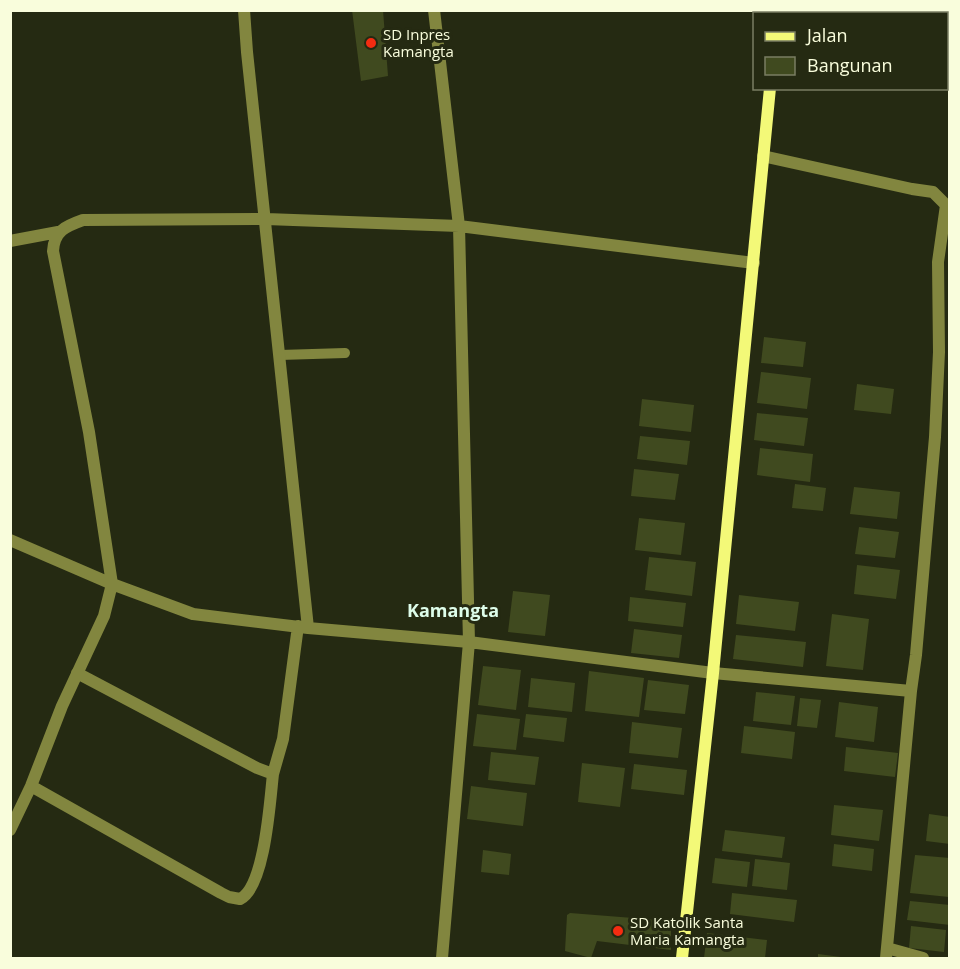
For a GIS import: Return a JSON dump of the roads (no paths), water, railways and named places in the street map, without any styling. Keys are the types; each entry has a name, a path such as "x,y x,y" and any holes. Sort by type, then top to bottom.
{"main road":[{"path":"682,958 713,674 770,90"}],"street":[{"path":"31,786 229,897 240,899 248,891 258,871 263,854 273,774 283,739 303,627 280,355 244,10"},
{"path":"434,10 459,226 469,642 442,958"},
{"path":"764,156 933,192 946,205 938,262 939,352 935,437 886,953 923,958"},
{"path":"10,241 58,232 69,224 83,220 266,219 459,226 754,263"},
{"path":"10,830 31,786 62,706 104,616 112,584 88,432 53,251 58,232"},
{"path":"10,540 112,584 193,614 303,627 469,642 713,674 911,691"},
{"path":"77,673 273,774"}],"lane":[{"path":"280,355 345,353"}],"place":[{"name":"SD Inpres Kamangta","path":"371,43"},
{"name":"SD Katolik Santa Maria Kamangta","path":"618,931"}],"district":[{"name":"Kamangta","path":"453,610"}]}
